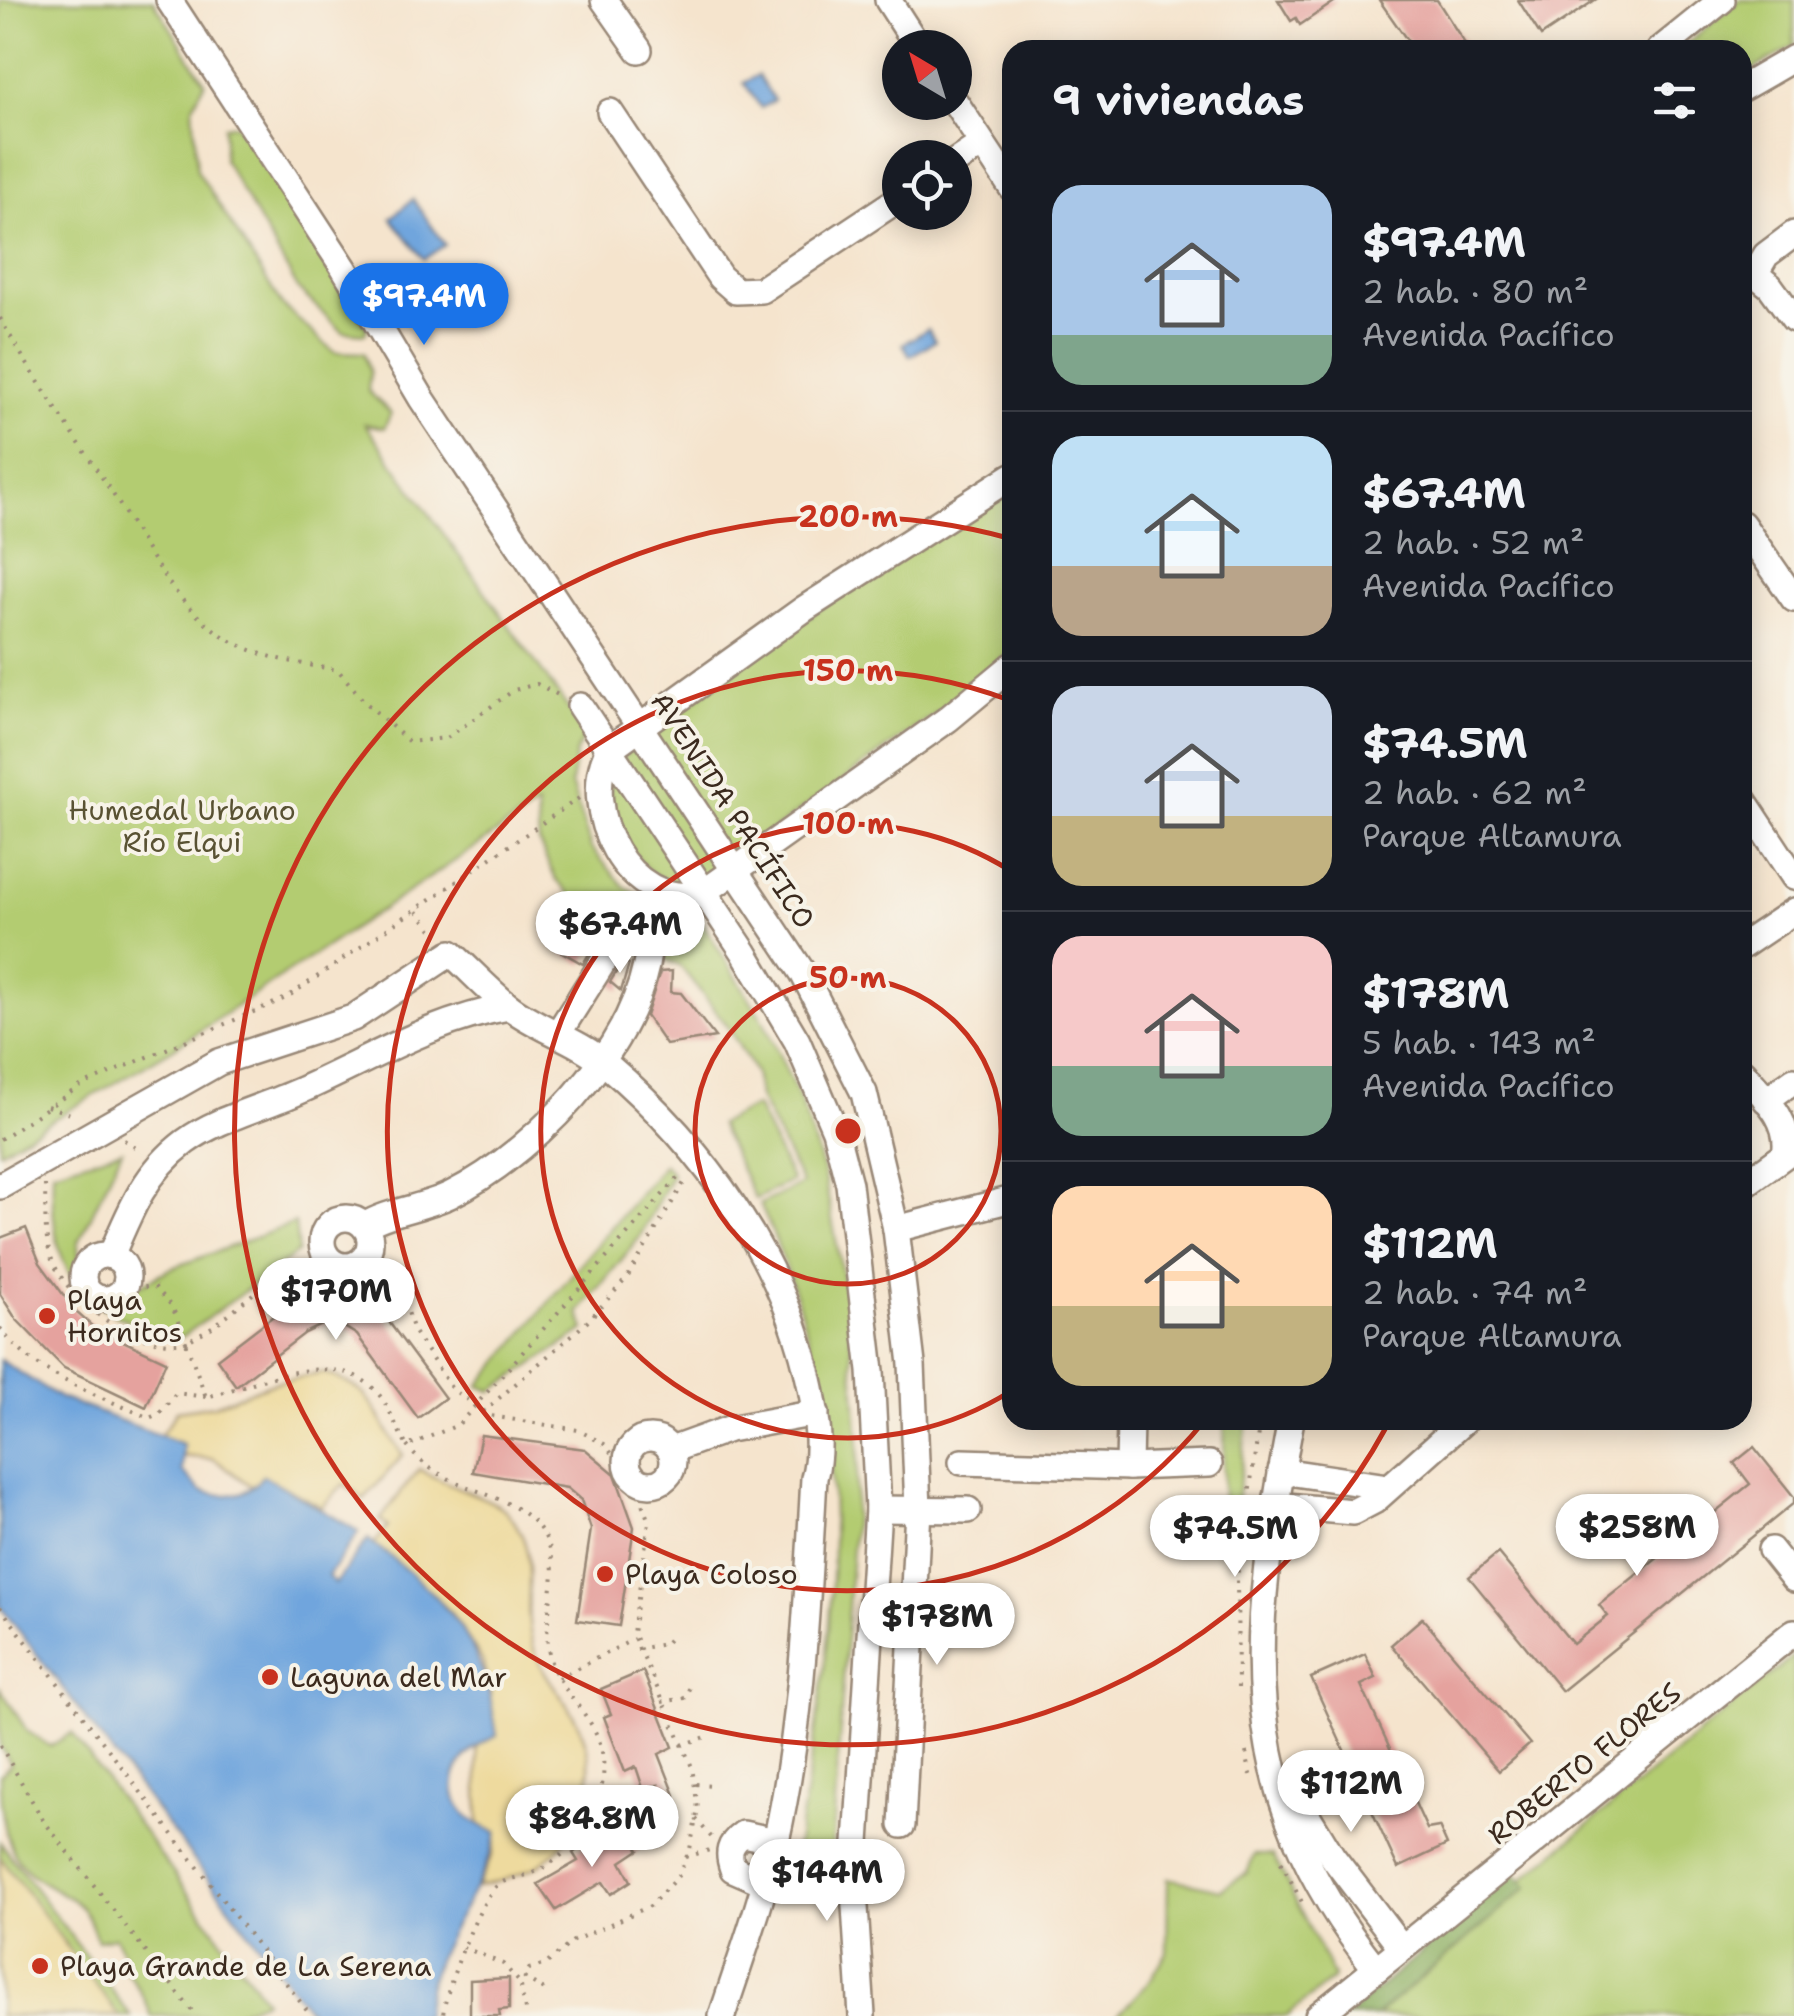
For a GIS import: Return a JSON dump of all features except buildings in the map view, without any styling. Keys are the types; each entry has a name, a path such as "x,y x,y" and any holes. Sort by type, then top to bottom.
{"street":[{"name":"AVENIDA PACÍFICO","path":"169,0 326,239 422,399 641,723 803,973 846,1049 864,1094 887,1178 912,1364 918,1509 902,1825"},
{"path":"888,0 907,30"},
{"path":"1672,40 1722,0"},
{"path":"610,2 639,50"},
{"path":"1752,82 1794,58"},
{"path":"610,112 720,277 736,291 762,290 882,210"},
{"path":"967,120 1002,173"},
{"path":"972,151 982,144"},
{"path":"1752,271 1794,234"},
{"path":"1752,276 1770,286 1794,319"},
{"path":"1002,482 818,600 609,749 598,784 600,814 612,846 631,870 660,890 684,896 703,893 948,719 1002,674"},
{"path":"1752,540 1794,599"},
{"path":"580,706 797,1041 834,1130 849,1184 867,1332 878,1509 854,1891 862,2016"},
{"path":"1752,813 1794,877"},
{"path":"322,1254 338,1265 357,1264 369,1250 364,1226 452,1194 495,1166 556,1112 602,1060 630,1014 646,975 648,916 660,890"},
{"path":"1752,939 1794,911"},
{"path":"558,1032 617,940 648,916"},
{"path":"0,1186 219,1062 353,1018 451,953 509,1006 602,1060 700,1160 756,1241 797,1336 816,1413 820,1455 814,1478 808,1619 794,1741 776,1841 722,2016"},
{"path":"111,1256 139,1192 186,1140 322,1081 413,1034 462,1015 509,1006"},
{"path":"1766,1100 1794,1080"},
{"path":"1752,1084 1784,1124 1789,1151 1752,1179"},
{"path":"849,1184 887,1178"},
{"path":"896,1229 1002,1202"},
{"path":"97,1256 111,1256 126,1274 122,1290 109,1298 86,1294 82,1279 86,1265 97,1256"},
{"path":"626,1472 641,1483 660,1482 672,1468 672,1450 729,1429 816,1413"},
{"path":"1130,1430 1130,1467"},
{"path":"1289,1430 1258,1630 1268,1742 1284,1805 1309,1865 1339,1919 1376,1969"},
{"path":"1275,1505 1353,1512 1388,1487 1451,1430"},
{"path":"962,1462 1130,1467 1209,1464"},
{"path":"1282,1470 1388,1487"},
{"path":"878,1509 968,1510"},
{"path":"1771,1550 1794,1579"},
{"name":"ROBERTO FLORES","path":"1318,2016 1794,1632"},
{"path":"1268,1742 1332,1856 1402,1948"},
{"path":"765,1883 733,1869 728,1856 732,1842 743,1834 776,1841"}],"path":[{"path":"0,318 43,395 109,487 164,581 229,640 289,661 338,670 364,702 409,742 447,738 514,690 537,684 580,706"},
{"path":"0,1140 82,1086 146,1054 286,998 598,784"},
{"path":"417,911 451,953"},
{"path":"44,1160 52,1260 128,1336 170,1344 186,1342 214,1326 272,1278 322,1254 336,1272 354,1273 385,1266 400,1292 414,1332 452,1390 483,1412 578,1430 606,1445 626,1472 649,1522 635,1639 696,1784 698,1809 690,1849 665,1892 634,1917 573,1941 523,1980"},
{"path":"407,1446 458,1425 674,1177 690,1170 675,1203 626,1278 587,1322 483,1412"},
{"path":"122,1290 154,1286 172,1306 206,1397"},
{"path":"400,1292 410,1289"},
{"path":"0,1328 23,1354 49,1371 149,1418 159,1414 176,1393 206,1397 305,1369 344,1372 376,1391 407,1446 434,1474 509,1505 546,1537 553,1562 546,1636 558,1678 600,1744 600,1800 580,1834 549,1864 497,1885 463,1947 443,2016"},
{"path":"0,1607 311,2016"},
{"path":"638,1649 665,1644 672,1636"},
{"path":"558,1678 635,1639"},
{"path":"662,1702 685,1698 691,1684"},
{"path":"682,1744 706,1736"},
{"path":"0,1746 43,1820 196,2016"},
{"path":"696,1784 713,1785"},
{"path":"463,1947 502,1964 549,1993"},
{"path":"523,1980 526,2016"}],"green space":[{"name":"Humedal Urbano Río Elqui","path":"0,0 153,0 205,82 193,106 197,170 282,305 334,352 364,353 370,373 368,391 391,413 384,428 365,424 586,733 576,752 571,784 591,848 625,887 659,906 702,922 763,1020 800,1100 823,1170 848,1305 859,1443 831,1866 793,1865 830,1610 833,1531 829,1452 817,1373 794,1290 760,1204 802,1184 759,1097 755,1072 726,1024 681,967 603,928 556,880 539,843 537,806 174,1048 0,1151"},
{"path":"1739,0 1794,0 1794,46 1752,70 1752,40 1692,40"},
{"path":"237,124 367,327 365,334 343,332 299,290 224,160 224,126"},
{"path":"1002,488 1002,659 941,710 703,880 679,883 648,870 626,844 614,819 609,792 616,767 654,729 853,586"},
{"path":"756,1106 792,1181 755,1199 719,1124"},
{"path":"122,1150 78,1244 79,1272 93,1290 110,1297 123,1294 172,1268 295,1223 298,1252 182,1337 117,1316 94,1302 77,1285 65,1264 53,1208 53,1171"},
{"path":"664,1164 672,1174 639,1238 579,1312 585,1330 492,1391 479,1386"},
{"path":"1225,1430 1246,1430 1236,1512 1222,1515"},
{"path":"1794,1655 1794,2016 1357,2016"},
{"path":"0,1688 27,1731 50,1746 72,1733 265,2000 229,2015 151,2016 122,1967 123,1952 115,1937 98,1940 79,1906 20,1862 13,1852 3,1813 0,1775 11,1764 0,1747"},
{"name":"Playa Grande de La Serena","path":"0,1842 131,2016 0,2016"},
{"path":"1254,1855 1273,1855 1334,1978 1287,2016 1117,2016 1151,1979 1167,1952 1168,1878 1220,1890 1247,1873"},
{"path":"1515,1873 1528,1887 1376,2016 1346,2016"}],"sand":[{"path":"323,1373 341,1379 365,1395 403,1455 364,1499 344,1484 322,1507 263,1476 254,1488 214,1459 180,1456 183,1444 160,1436 177,1411 214,1405 273,1383"},
{"path":"419,1469 501,1507 518,1528 528,1560 532,1642 541,1666 574,1717 587,1747 588,1786 576,1824 565,1841 535,1867 477,1887 492,1856 497,1832 479,1827 477,1744 491,1694 482,1660 450,1611 374,1544 388,1527 380,1520"},
{"name":"Playa Grande de La Serena","path":"0,1857 119,2016 0,2016"}],"water":[{"path":"758,75 774,100 761,108 744,83"},
{"path":"413,199 445,245 424,259 391,218"},
{"path":"928,329 935,341 910,356 903,344"},
{"name":"Laguna del Mar","path":"0,1360 60,1398 183,1444 182,1471 201,1491 219,1495 243,1492 263,1475 359,1532 328,1576 335,1584 368,1539 420,1581 457,1622 482,1670 497,1736 465,1758 457,1771 456,1800 477,1824 497,1832 480,1878 434,1967 425,2016 313,2016 0,1606"}],"place":[{"name":"Playa Hornitos","path":"47,1316"},
{"name":"Playa Coloso","path":"605,1574"},
{"name":"Laguna del Mar","path":"270,1677"},
{"name":"Playa Grande de La Serena","path":"40,1966"}]}
